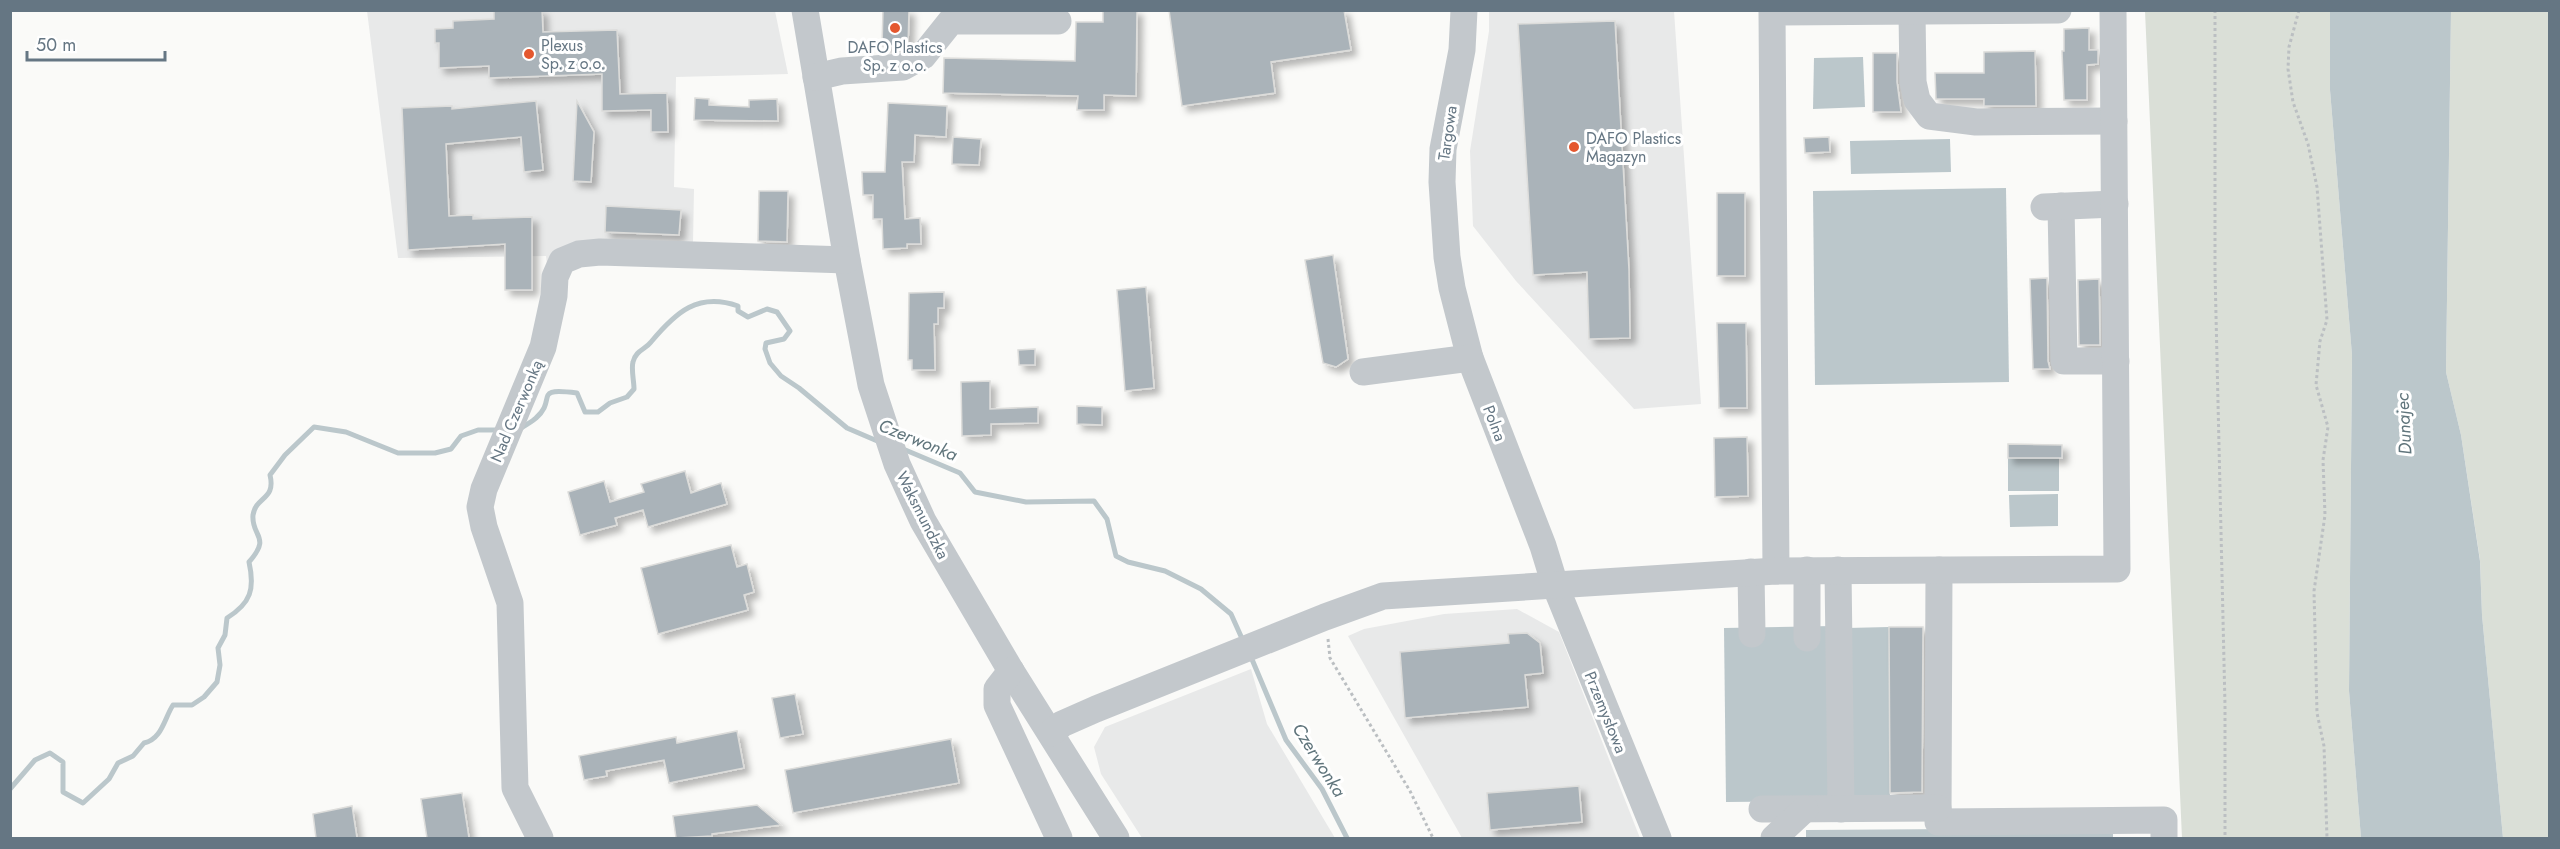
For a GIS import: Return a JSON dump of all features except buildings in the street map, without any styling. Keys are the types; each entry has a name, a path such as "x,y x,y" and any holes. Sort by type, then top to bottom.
{"street":[{"name":"Waksmundzka","path":"805,10 847,260 871,385 897,464 923,521 1011,671 1116,838"},
{"name":"Targowa","path":"1447,257 1442,182 1443,149 1462,50 1464,10"},
{"path":"1752,634 1764,572 1772,12 2058,10"},
{"path":"1051,733 1062,724 1096,709 1325,616 1383,596 1807,570 2117,569 2113,10"},
{"path":"1912,12 1913,82 1917,100 1929,116 1976,122 2114,121"},
{"path":"816,76 842,71 903,67 923,56 951,21 1058,21"},
{"path":"2115,204 2052,206 2064,361 2116,361"},
{"name":"Nad Czerwonką","path":"540,838 515,788 510,603 484,527 480,507 484,489 543,346 554,297 555,277 562,261 579,254 600,252 847,260"},
{"name":"Polna","path":"1447,257 1452,288 1470,358 1543,546 1555,585"},
{"path":"1363,372 1470,358"},
{"path":"1807,570 1807,639"},
{"path":"1838,570 1841,809"},
{"path":"1939,570 1938,822 2164,820 2164,838"},
{"name":"Przemysłowa","path":"1555,585 1658,838"},
{"path":"1011,671 997,689 997,705 1059,838"},
{"path":"1762,809 1938,808"},
{"path":"1774,838 1805,809"}],"path":[{"path":"2215,10 2215,272 2225,705 2225,838"},
{"path":"2299,10 2289,47 2288,69 2293,102 2308,144 2317,187 2326,320 2320,340 2316,385 2328,427 2323,460 2325,515 2314,591 2317,713 2324,746 2327,838"},
{"path":"1325,616 1330,658 1410,791 1433,838"}],"shaded area":[{"path":"367,11 775,11 788,74 676,77 674,187 694,189 693,243 547,264 546,256 398,258"},
{"path":"1489,11 1674,11 1701,404 1634,409 1516,281 1473,226 1470,151 1489,31"},
{"path":"2145,11 2330,11 2330,90 2352,355 2349,691 2361,838 2182,838"},
{"path":"2451,11 2549,11 2549,838 2503,838 2482,615 2480,560 2461,435 2446,372"},
{"path":"1517,609 1559,632 1640,838 1462,838 1348,636 1364,629 1444,614"},
{"path":"1251,669 1267,724 1335,838 1142,838 1101,774 1094,747 1105,727"}],"water":[{"name":"Dunajec","path":"2330,11 2451,11 2446,372 2461,435 2480,561 2482,615 2503,838 2361,838 2349,691 2352,355 2330,90"},
{"path":"1863,57 1865,107 1813,109 1814,58"},
{"path":"1950,139 1951,172 1851,174 1850,141"},
{"path":"2006,188 2009,382 1815,385 1813,191"},
{"path":"2008,458 2059,458 2059,491 2008,491"},
{"path":"2058,494 2058,526 2010,527 2009,495"},
{"path":"1833,626 1835,801 1726,802 1724,628"},
{"path":"1889,627 1890,800 1849,800 1847,628"},
{"path":"2113,828 2113,838 1806,838 1806,830"}],"waterway":[{"name":"Czerwonka","path":"520,429 542,411 550,393 577,393 585,412 598,412 610,403 627,397 634,389 632,365 638,353 679,314 689,308 699,303 724,302 738,306 738,311 748,317 767,309 777,312 790,331 784,339 766,343 765,349 770,363 781,376 847,428 882,443"},
{"name":"Czerwonka","path":"10,789 35,760 50,753 63,762 63,792 83,803 109,779 118,763 133,756 144,743 159,733 173,705 192,705 204,697 217,682 220,665 218,648 225,635 227,618 246,601 251,588 249,562 260,542 253,522 255,509 268,494 271,483 270,475 285,455 314,427 346,432 398,453 435,453 451,449 461,436 478,430 497,430"},
{"name":"Czerwonka","path":"903,449 960,473 975,492 1026,502 1094,501 1107,519 1116,556 1128,562 1165,571 1201,589 1231,614 1244,643"},
{"name":"Czerwonka","path":"1251,657 1286,740 1322,789 1347,838"}],"place":[{"name":"DAFO Plastics Sp. z o.o.","path":"895,28"},
{"name":"Plexus Sp. z o.o.","path":"529,54"},
{"name":"DAFO Plastics Magazyn","path":"1574,147"}]}
